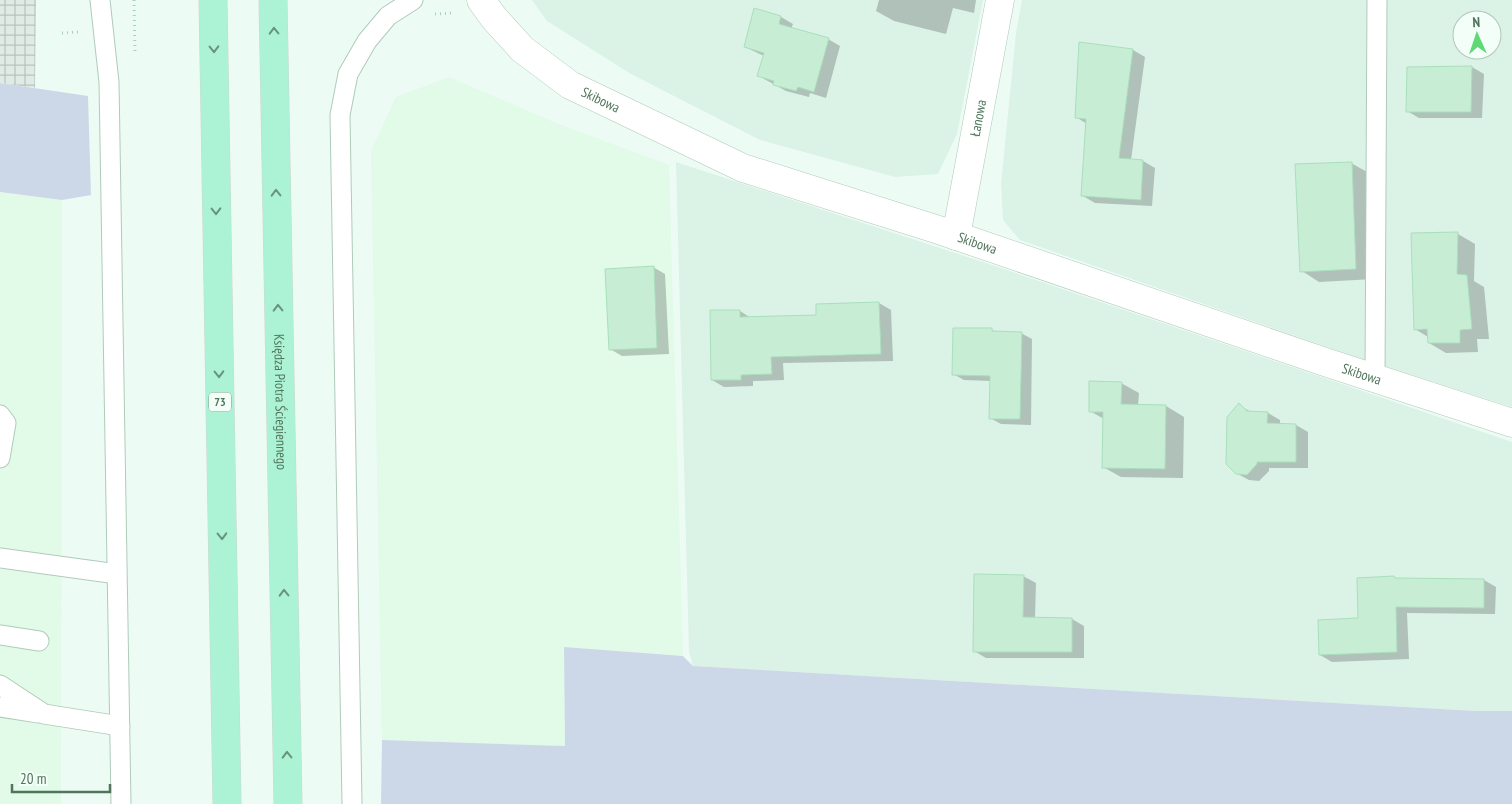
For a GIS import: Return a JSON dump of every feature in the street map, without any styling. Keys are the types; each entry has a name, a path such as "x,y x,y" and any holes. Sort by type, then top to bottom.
{"main road":[{"name":"73","path":"213,0 227,804"},
{"name":"Księdza Piotra Ściegiennego","path":"273,0 288,804"}],"street":[{"name":"Skibowa","path":"481,0 494,18 522,49 570,85 743,168 956,236 1512,423"},
{"name":"Łanowa","path":"956,236 1000,0"}],"lane":[{"path":"100,0 109,82 121,804"},
{"path":"352,804 340,115 348,74 367,41 388,16 413,0"},
{"path":"1375,378 1377,0"},
{"path":"0,415 6,423 0,458"},
{"path":"0,558 117,574"},
{"path":"0,635 39,641"},
{"path":"0,685 44,714"},
{"path":"0,707 120,726"}],"path":[{"path":"428,16 452,12 458,16"}],"shaded area":[{"path":"0,0 36,0 35,88 0,83"},
{"path":"532,0 983,0 957,134 938,174 895,177 760,140 631,74 547,21"},
{"path":"1022,0 1512,0 1512,407 1353,356 1020,240 1003,220 1001,184 1016,33"},
{"path":"449,77 556,123 669,165 683,656 564,647 565,746 382,740 371,151 396,97"},
{"path":"0,83 88,96 91,195 62,200 0,192"},
{"path":"676,162 995,266 1512,442 1512,711 1476,711 693,666 689,652"},
{"path":"0,192 62,200 61,804 0,804"},
{"path":"564,647 683,656 693,666 1476,711 1512,711 1512,804 381,804 382,740 565,746"}],"building":[{"path":"754,8 781,16 779,24 829,38 814,92 798,87 796,91 773,85 774,81 757,76 764,53 744,47"},
{"path":"1079,42 1133,49 1119,158 1143,160 1141,200 1081,196 1086,119 1075,118"},
{"path":"1472,66 1471,112 1406,112 1407,67"},
{"path":"1352,162 1356,269 1300,272 1295,164"},
{"path":"1458,232 1457,274 1467,275 1472,329 1460,330 1460,343 1428,343 1427,329 1414,330 1411,233"},
{"path":"654,266 657,348 609,350 605,269"},
{"path":"879,302 881,354 771,357 772,374 741,375 741,380 711,380 710,310 740,310 740,317 816,315 816,304"},
{"path":"953,328 992,328 992,331 1022,332 1020,419 989,419 990,376 952,375"},
{"path":"1089,381 1122,382 1121,404 1166,405 1165,469 1102,468 1103,412 1089,412"},
{"path":"1239,403 1247,411 1268,412 1267,423 1296,424 1296,462 1257,462 1247,475 1236,474 1226,464 1227,417"},
{"path":"974,574 1024,575 1023,617 1072,618 1072,652 973,652"},
{"path":"1394,576 1395,578 1484,579 1484,608 1396,607 1397,652 1319,655 1318,620 1358,618 1357,578"}]}
